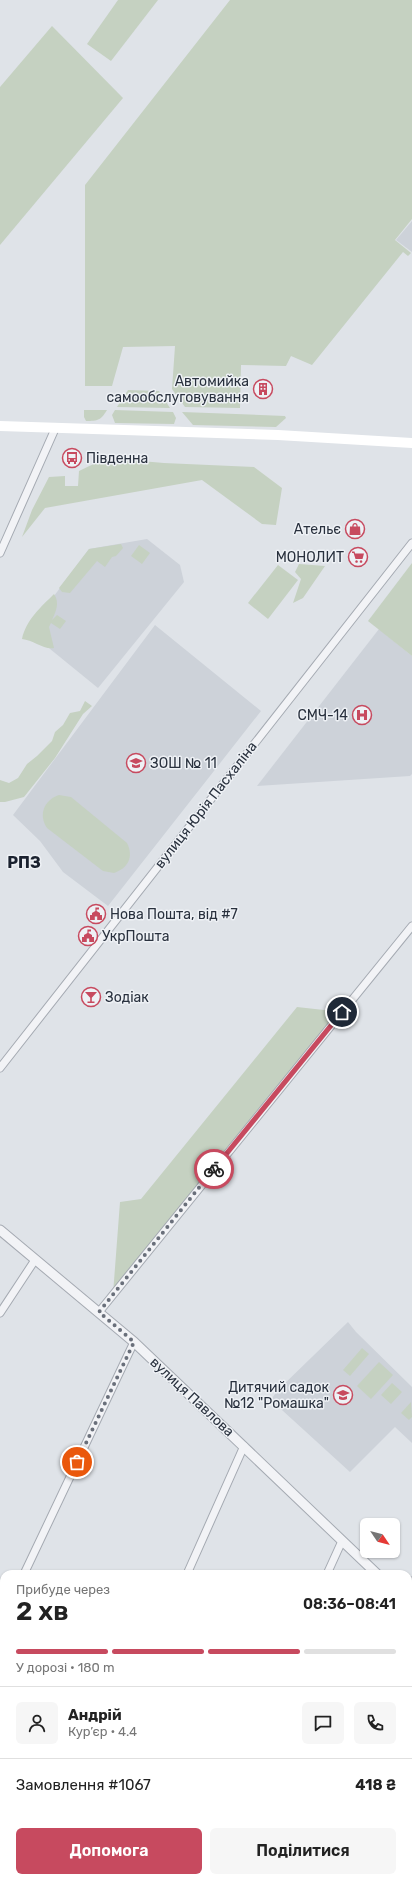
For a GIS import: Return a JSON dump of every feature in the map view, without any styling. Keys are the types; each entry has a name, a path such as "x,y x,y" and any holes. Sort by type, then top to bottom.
{"main road":[{"path":"0,426 55,429 278,435 412,442"}],"street":[{"path":"0,553 55,429"},
{"name":"вулиця Юрія Пасхаліна","path":"0,1068 412,542"},
{"path":"99,1312 412,926"},
{"name":"вулиця Павлова","path":"0,1230 134,1342 373,1570"},
{"path":"0,1313 35,1260"},
{"path":"26,1570 134,1342"},
{"path":"189,1570 244,1446"},
{"path":"329,1570 342,1541"}],"shaded area":[{"path":"412,221 412,252 396,240"},
{"path":"147,539 180,565 184,582 98,688 28,631 89,549"},
{"name":"ЗОШ № 11","path":"155,625 261,711 108,906 63,872 40,841 13,815"},
{"name":"СМЧ-14","path":"379,629 412,656 412,774 410,776 257,786"},
{"name":"Дитячий садок №12 \"Ромашка\"","path":"348,1322 356,1332 412,1387 412,1443 395,1427 350,1472 271,1400 277,1391"}],"green space":[{"path":"118,0 158,0 111,61 87,44"},
{"path":"230,0 412,0 412,219 395,240 411,253 408,256 403,252 312,365 291,356 286,366 241,365 240,408 185,407 172,389 175,346 123,347 112,386 85,386 85,185"},
{"path":"52,26 123,98 0,245 0,87"},
{"path":"128,390 159,391 170,408 117,407"},
{"path":"84,410 107,410 99,419 94,421 86,421 84,417"},
{"path":"115,410 173,412 176,418 174,424 115,423 112,415"},
{"path":"182,412 285,416 286,418 276,427 193,425"},
{"path":"106,458 164,463 254,467 282,488 276,525 262,524 202,480 45,508 22,537 32,510 49,477 65,476 65,486 78,486 79,471"},
{"path":"121,544 123,548 116,556 112,557 105,567 97,561 70,593 62,592 59,588 89,549"},
{"path":"139,545 150,553 142,564 131,556"},
{"path":"412,563 412,656 368,621"},
{"path":"299,564 325,566 303,598 293,603 301,579 295,572"},
{"path":"278,565 298,580 268,619 248,603"},
{"path":"54,594 57,604 52,620 57,615 66,621 60,629 51,623 49,627 54,648 46,648 22,639 30,620"},
{"path":"85,701 92,706 83,714 55,758 24,797 0,802 0,780 9,783 18,778 27,764 52,741 55,732 63,725 70,713 80,711"},
{"path":"59,795 71,797 127,843 130,857 123,868 114,873 103,871 47,828 43,818 44,808 50,800"},
{"path":"297,1007 342,1012 113,1294 120,1202 141,1199"},
{"path":"362,1348 369,1354 350,1376 343,1370"},
{"path":"379,1362 393,1375 371,1399 357,1386"},
{"path":"392,1383 402,1392 391,1404 381,1395"},
{"path":"411,1402 412,1417 409,1420 401,1413"}],"way so far":[{"path":"77,1462 134,1342 99,1312 214,1169"}],"place":[{"name":"Автомийка самообслуговування","path":"263,389"},
{"name":"Південна","path":"72,458"},
{"name":"Ательє","path":"355,529"},
{"name":"МОНОЛИТ","path":"358,557"},
{"name":"СМЧ-14","path":"362,715"},
{"name":"ЗОШ № 11","path":"136,763"},
{"name":"Нова Пошта, від #7","path":"96,914"},
{"name":"УкрПошта","path":"88,936"},
{"name":"Зодіак","path":"91,997"},
{"name":"Дитячий садок №12 \"Ромашка\"","path":"343,1395"}],"district":[{"name":"РПЗ","path":"24,862"}],"route":[{"path":"214,1169 342,1012"}]}
